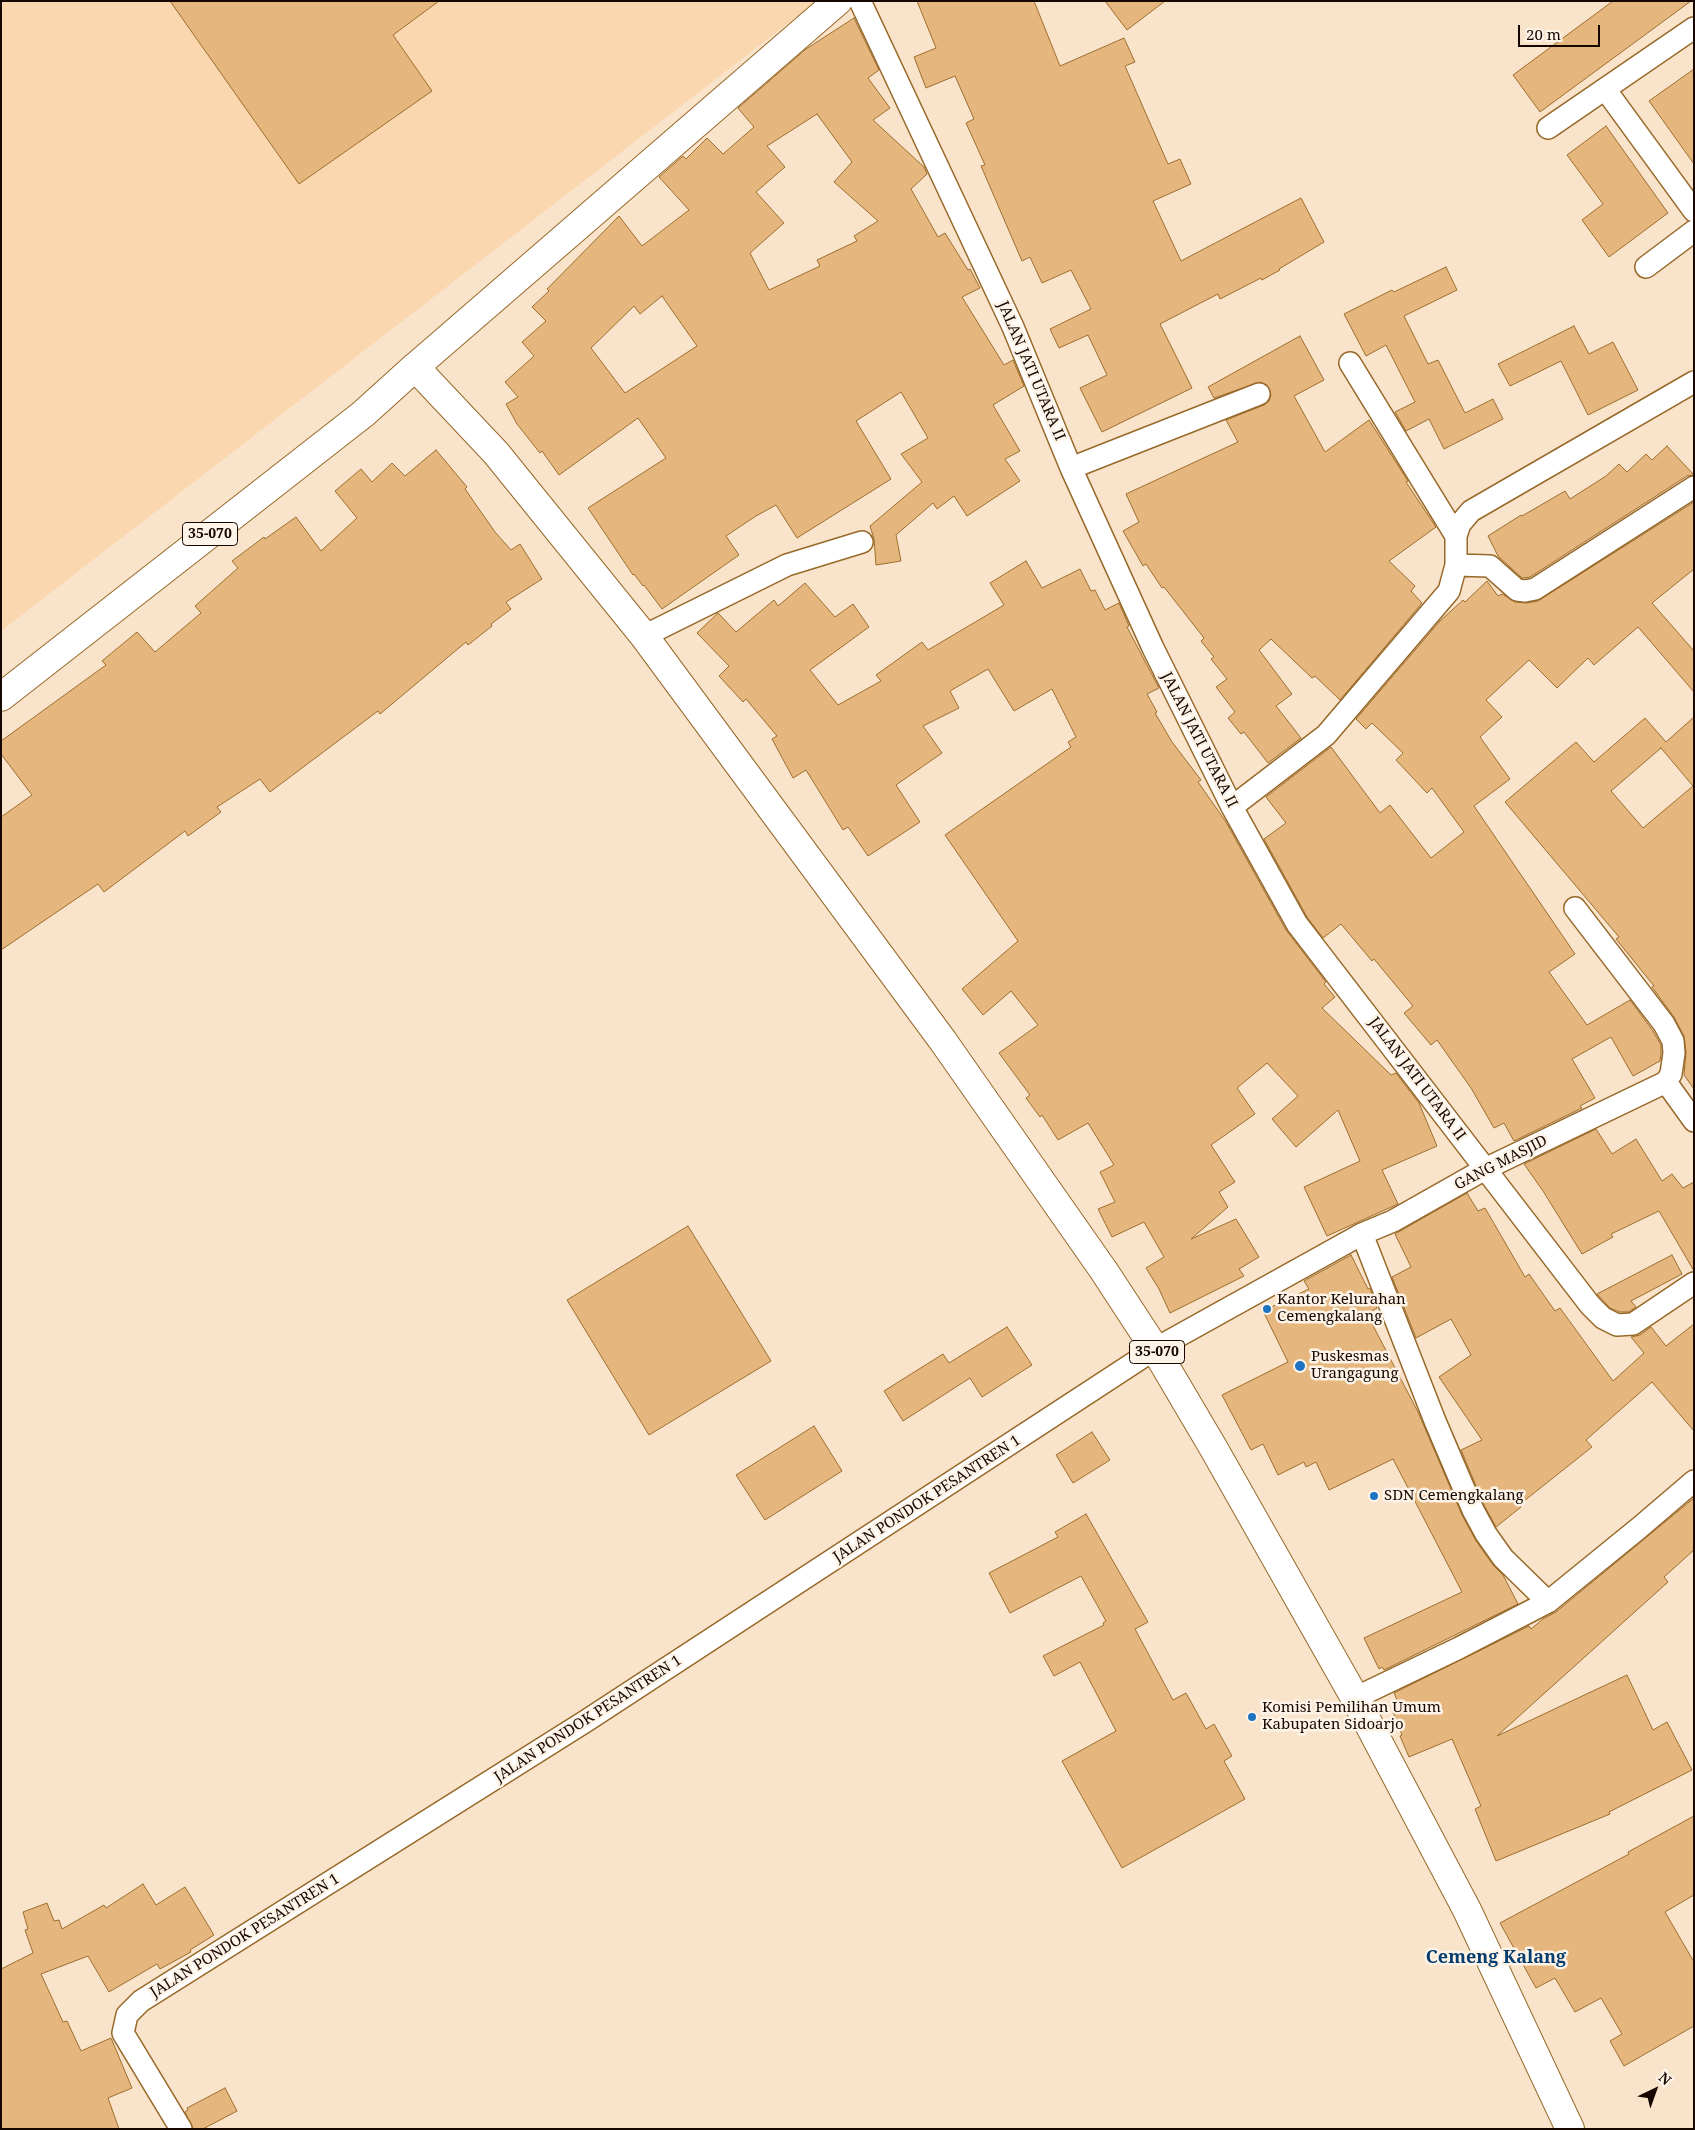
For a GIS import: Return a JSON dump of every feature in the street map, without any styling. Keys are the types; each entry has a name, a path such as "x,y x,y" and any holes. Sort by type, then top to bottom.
{"main road":[{"path":"415,367 838,1"},
{"name":"35-070","path":"1,697 363,414 415,367 496,454 644,636 943,1041 1104,1271 1155,1349 1355,1698 1467,1910 1570,2129"}],"street":[{"name":"JALAN JATI UTARA II","path":"860,1 1013,327 1072,468 1154,648 1232,807 1297,924 1590,1305 1603,1318 1618,1325 1633,1324 1694,1283"},
{"path":"1548,128 1694,28"},
{"path":"1605,89 1694,212"},
{"path":"1646,267 1694,231"},
{"path":"1350,363 1456,536"},
{"path":"1232,807 1326,735 1449,591 1456,565 1456,536 1460,524 1471,511 1694,382"},
{"path":"1072,468 1259,394"},
{"path":"1456,565 1490,566 1517,590 1534,589 1694,487"},
{"path":"644,636 787,565 862,542"},
{"path":"1575,908 1664,1024 1673,1041 1674,1054 1672,1074 1666,1082 1694,1121"},
{"name":"GANG MASJID","path":"1155,1349 1362,1234 1393,1221 1485,1169 1666,1082"},
{"path":"1362,1234 1435,1422 1473,1510 1486,1534 1503,1558 1548,1602"},
{"name":"JALAN PONDOK PESANTREN 1","path":"181,2129 124,2033 127,2015 141,2001 586,1721 1155,1349"},
{"path":"1355,1698 1459,1648 1548,1602 1694,1481"}],"shaded area":[{"path":"1,1 817,1 1,631"}],"building":[{"path":"170,1 439,1 393,35 432,91 299,184"},
{"path":"917,1 1034,1 1060,66 1124,38 1135,62 1125,66 1168,164 1180,159 1191,184 1153,201 1181,261 1301,198 1324,242 1262,280 1261,278 1220,299 1218,294 1160,324 1192,388 1102,432 1080,388 1107,375 1088,335 1059,348 1050,329 1091,309 1071,270 1042,283 1030,257 1022,261 981,166 985,165 966,123 974,119 955,76 926,88 914,57 936,48"},
{"path":"1105,1 1165,1 1127,30"},
{"path":"1613,1 1691,1 1540,112 1513,75"},
{"path":"854,18 879,70 868,78 890,108 873,120 924,167 927,174 911,189 938,237 945,233 968,270 970,269 980,288 962,297 1004,365 1013,360 1024,386 993,405 1020,451 1005,459 1020,481 967,516 954,496 937,509 933,503 896,535 901,561 876,565 874,539 870,526 922,482 901,454 928,438 901,392 856,421 891,479 797,538 776,505 756,516 726,536 739,555 662,609 644,585 633,575 588,508 666,458 638,418 559,475 542,451 540,453 517,424 506,404 518,397 505,382 534,356 522,342 546,321 532,307 549,291 547,289 619,216 642,246 689,210 659,177 683,156 686,159 707,138 723,154 754,127 738,108 806,49","holes":["817,114 852,162 834,182 878,221 854,236 857,241 817,260 820,266 769,290 750,253 784,223 756,192 785,167 767,146","662,296 697,346 625,393 591,348 634,306 640,314"]},
{"path":"1694,69 1694,164 1649,101"},
{"path":"1606,126 1668,213 1609,257 1582,220 1603,204 1567,155"},
{"path":"1446,267 1457,290 1404,316 1428,364 1438,360 1465,413 1493,399 1503,419 1444,449 1429,419 1406,431 1395,412 1415,402 1386,345 1366,356 1344,314 1392,290 1394,292"},
{"path":"1574,326 1589,354 1613,342 1638,390 1588,415 1561,361 1510,386 1498,364"},
{"path":"1300,336 1324,380 1294,396 1325,452 1369,420 1408,481 1406,482 1436,527 1389,561 1415,586 1411,591 1422,603 1340,700 1315,676 1312,678 1271,639 1259,650 1292,694 1276,706 1301,738 1268,763 1244,732 1241,734 1228,718 1235,712 1216,687 1227,679 1211,659 1214,657 1201,641 1204,638 1164,587 1162,588 1146,564 1143,566 1123,531 1139,522 1126,494 1238,442 1226,420 1264,405 1269,401 1271,395 1267,385 1260,382 1214,398 1208,387"},
{"path":"1667,446 1694,475 1687,476 1530,577 1522,578 1498,556 1488,536 1565,491 1570,499 1606,476 1619,464 1627,472 1646,454 1652,460"},
{"path":"436,450 467,487 465,489 495,532 511,550 520,544 542,579 506,602 511,609 491,624 492,626 468,645 466,642 380,714 378,711 270,792 260,779 217,807 221,812 188,836 185,831 104,892 98,884 1,950 1,817 32,795 1,754 1,741 106,665 102,661 137,632 155,652 201,613 195,606 238,568 232,561 264,537 265,539 296,517 321,551 357,518 335,491 361,469 372,482 392,463 405,476"},
{"path":"1694,502 1694,569 1652,603 1694,651 1694,692 1638,627 1594,665 1588,658 1557,688 1529,660 1486,700 1502,717 1480,737 1510,779 1474,806 1575,954 1549,972 1587,1025 1630,1000 1661,1045 1660,1061 1633,1076 1611,1037 1572,1059 1595,1098 1580,1106 1582,1108 1514,1141 1504,1123 1494,1128 1471,1088 1437,1040 1431,1045 1404,1013 1413,1006 1374,959 1372,961 1341,924 1323,938 1307,917 1264,839 1286,823 1266,797 1331,747 1380,813 1390,805 1431,858 1464,832 1432,788 1427,793 1396,760 1403,753 1372,723 1366,729 1356,719 1440,621 1463,600 1465,602 1487,581 1498,596 1502,594 1515,602 1527,603 1538,601"},
{"path":"1026,561 1042,588 1080,569 1091,591 1095,590 1105,610 1119,603 1129,626 1127,627 1159,688 1147,694 1157,712 1155,713 1172,742 1201,780 1198,782 1226,822 1286,930 1326,982 1324,984 1335,997 1322,1008 1391,1075 1396,1073 1419,1103 1437,1146 1382,1170 1398,1204 1327,1236 1304,1187 1360,1161 1338,1110 1296,1147 1272,1119 1298,1096 1267,1063 1237,1088 1255,1114 1211,1145 1235,1182 1219,1192 1228,1207 1191,1239 1236,1219 1259,1257 1239,1269 1244,1276 1170,1313 1159,1289 1146,1268 1164,1257 1144,1222 1112,1237 1098,1209 1115,1202 1100,1172 1114,1165 1088,1123 1058,1140 1042,1115 1040,1117 1026,1098 1030,1095 999,1053 1038,1025 1011,991 983,1015 962,989 1018,941 945,835 1071,747 1068,742 1076,737 1052,689 1014,711 988,669 950,691 959,708 923,726 942,753 896,785 920,822 868,856 848,827 843,830 806,770 793,778 772,739 777,736 746,699 743,702 719,676 729,666 697,633 718,613 736,632 774,600 778,606 805,583 835,617 853,604 869,627 810,670 838,705 881,681 876,675 922,642 928,650 1004,605 990,583"},
{"path":"1694,717 1694,1089 1684,1075 1686,1052 1684,1036 1674,1017 1652,987 1654,986 1616,939 1619,937 1505,802 1576,742 1594,762 1645,718 1666,742","holes":["1661,748 1693,786 1643,828 1611,791"]},
{"path":"1596,1129 1612,1154 1636,1139 1662,1181 1672,1174 1683,1188 1694,1182 1694,1271 1659,1211 1611,1234 1613,1237 1582,1254 1524,1164"},
{"path":"1467,1193 1478,1211 1485,1208 1525,1277 1529,1274 1555,1311 1560,1308 1613,1381 1644,1353 1631,1337 1640,1335 1651,1327 1666,1346 1694,1324 1694,1431 1652,1382 1586,1440 1592,1447 1519,1505 1521,1507 1496,1527 1484,1505 1461,1450 1482,1440 1439,1377 1471,1355 1451,1319 1416,1338 1392,1277 1411,1267 1395,1234"},
{"path":"688,1226 771,1361 649,1435 567,1300"},
{"path":"1351,1255 1368,1289 1370,1288 1377,1308 1367,1314 1418,1412 1462,1515 1476,1541 1493,1565 1503,1575 1518,1604 1384,1670 1382,1667 1379,1669 1364,1638 1462,1592 1393,1459 1329,1490 1316,1462 1306,1467 1304,1462 1278,1475 1263,1444 1251,1450 1222,1395 1288,1362 1263,1311 1309,1289 1304,1281"},
{"path":"1672,1255 1682,1274 1631,1301 1636,1307 1629,1312 1620,1312 1610,1308 1597,1294"},
{"path":"1007,1327 1032,1365 982,1397 970,1378 903,1421 884,1391 943,1354 949,1363"},
{"path":"814,1426 842,1471 765,1520 736,1475"},
{"path":"1092,1432 1110,1460 1073,1483 1056,1455"},
{"path":"1694,1498 1694,1550 1664,1577 1668,1582 1497,1736 1627,1675 1653,1730 1667,1722 1692,1770 1609,1812 1610,1814 1496,1861 1475,1809 1481,1806 1452,1739 1409,1757 1393,1712 1401,1709 1394,1693 1529,1626 1531,1629 1543,1619 1556,1612"},
{"path":"1086,1514 1148,1622 1135,1629 1173,1700 1186,1693 1206,1729 1214,1724 1232,1756 1224,1761 1245,1799 1122,1868 1062,1761 1116,1731 1080,1662 1054,1676 1043,1656 1104,1625 1103,1623 1106,1621 1081,1576 1010,1613 989,1573 1058,1537 1055,1532"},
{"path":"1694,1816 1694,1895 1665,1912 1694,1962 1694,2026 1624,2066 1610,2041 1622,2034 1601,1998 1575,2012 1555,1978 1536,1988 1500,1923 1629,1854 1628,1852"},
{"path":"143,1884 156,1905 185,1887 214,1935 190,1950 191,1952 160,1969 157,1964 109,1992 88,1956 41,1974 63,2022 67,2021 81,2051 111,2038 132,2088 108,2098 119,2129 1,2129 1,1969 33,1953 25,1930 28,1929 23,1912 47,1903 54,1921 59,1920 62,1929 104,1905 106,1908"},
{"path":"225,2088 237,2111 203,2129 193,2129 185,2112 188,2110 187,2108"}],"place":[{"name":"Kantor Kelurahan Cemengkalang","path":"1267,1309"},
{"name":"Puskesmas Urangagung","path":"1300,1366"},
{"name":"SDN Cemengkalang","path":"1374,1496"},
{"name":"Komisi Pemilihan Umum Kabupaten Sidoarjo","path":"1252,1717"}],"district":[{"name":"Cemeng Kalang","path":"1496,1958"}]}
